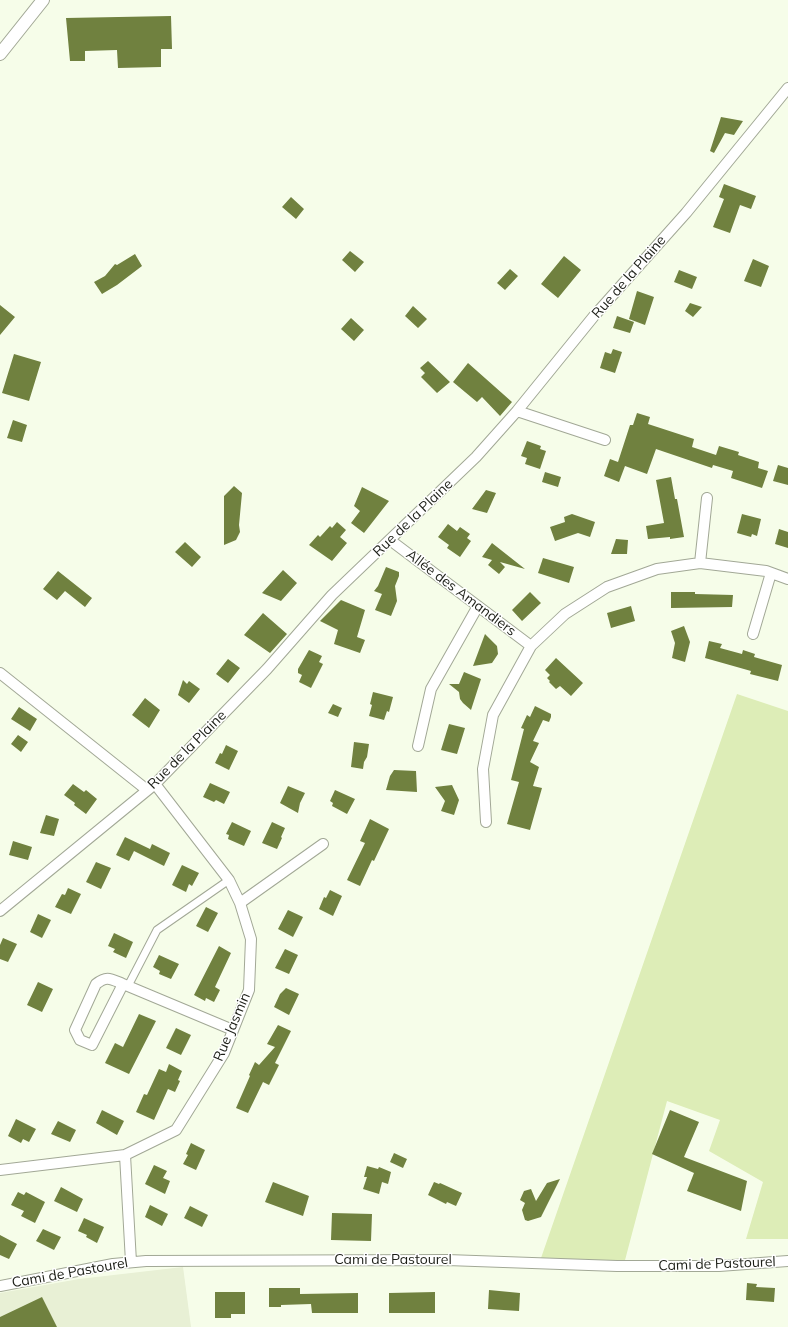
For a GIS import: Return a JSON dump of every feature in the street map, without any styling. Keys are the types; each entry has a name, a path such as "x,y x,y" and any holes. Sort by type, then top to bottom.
{"street":[{"path":"0,54 43,0"},
{"name":"Rue de la Plaine","path":"0,911 151,787 267,669 332,595 476,457 517,411 594,316 686,213 788,88"},
{"path":"517,411 605,440"},
{"path":"700,563 707,498"},
{"name":"Allée des Amandiers","path":"390,540 531,646"},
{"path":"486,822 483,769 493,715 531,646 565,614 607,587 657,570 700,563 766,571 788,580"},
{"path":"753,634 771,573"},
{"path":"418,746 431,689 478,606"},
{"name":"Rue Jasmin","path":"0,673 151,787 229,880 240,903 251,939 249,990 224,1053 176,1130 125,1155 0,1170"},
{"path":"240,903 323,844"},
{"path":"229,880 156,930 125,985 92,1045 80,1040 75,1030 96,984 102,978 107,978 125,985 233,1030"},
{"path":"125,1155 131,1262"},
{"name":"Cami de Pastourel","path":"0,1286 114,1264 146,1260 440,1260 617,1266 719,1266 788,1261"}],"shaded area":[{"path":"183,1267 191,1327 0,1327 0,1293 79,1279"}],"green space":[{"path":"737,694 788,711 788,1239 746,1239 763,1182 709,1151 720,1120 667,1101 624,1264 541,1258"}],"building":[{"path":"171,16 172,49 161,49 161,67 118,68 117,50 85,51 85,61 70,61 66,18"},
{"path":"721,117 743,121 734,135 725,133 714,153 710,151"},
{"path":"724,184 756,196 751,209 740,205 730,233 713,227 724,199 719,197"},
{"path":"291,197 304,209 296,219 282,207"},
{"path":"350,251 364,262 355,272 342,260"},
{"path":"135,254 142,266 117,285 102,294 94,282 105,276 115,264 117,265"},
{"path":"564,256 581,270 558,298 541,284"},
{"path":"753,259 769,266 761,287 744,281"},
{"path":"510,269 518,276 505,290 497,283"},
{"path":"679,270 697,277 692,289 674,282"},
{"path":"637,291 654,297 645,325 629,319"},
{"path":"690,303 702,307 693,317 685,311"},
{"path":"0,305 15,317 0,335"},
{"path":"413,306 427,319 418,328 405,316"},
{"path":"617,316 634,322 630,333 613,328"},
{"path":"351,318 364,330 354,341 341,329"},
{"path":"613,349 622,352 615,373 600,368 605,352 611,354"},
{"path":"14,354 41,362 29,401 2,393"},
{"path":"428,361 450,382 437,393 421,377 425,373 420,368"},
{"path":"468,363 512,402 500,416 482,397 477,402 453,382"},
{"path":"637,413 650,417 648,424 694,439 692,447 716,455 719,446 739,452 738,455 759,462 758,468 768,471 762,488 731,478 733,471 713,465 712,468 656,449 647,474 625,466 619,482 604,476 610,459 618,462 630,425 633,425"},
{"path":"13,420 27,425 22,442 7,438"},
{"path":"527,441 541,446 540,449 546,451 540,469 525,464 527,458 521,456"},
{"path":"778,465 788,468 788,485 773,481"},
{"path":"545,472 561,477 558,487 542,482"},
{"path":"671,477 675,499 677,499 684,537 670,539 670,537 648,539 646,526 664,523 656,480"},
{"path":"234,486 242,493 239,525 240,532 236,540 224,545 224,496"},
{"path":"362,487 389,501 364,533 351,523 360,511 354,506"},
{"path":"486,490 496,493 487,513 472,509"},
{"path":"572,514 595,522 590,537 578,533 555,541 550,527 565,522 564,517"},
{"path":"742,514 761,519 757,536 752,534 751,537 737,533"},
{"path":"337,522 346,530 340,537 347,543 332,561 309,545 318,535 320,537 330,526 332,528"},
{"path":"448,524 457,531 460,527 470,534 467,538 471,541 460,557 447,548 449,545 438,537"},
{"path":"779,529 788,532 788,548 775,544"},
{"path":"616,539 628,540 627,554 611,554"},
{"path":"185,542 201,557 192,567 175,552"},
{"path":"492,543 525,569 500,562 505,567 499,574 488,565 492,560 482,557"},
{"path":"543,558 574,567 569,583 538,573"},
{"path":"386,567 399,572 395,586 397,601 391,616 375,610 382,594 374,591 378,586"},
{"path":"283,570 297,583 281,601 262,593"},
{"path":"58,571 92,598 85,607 65,591 57,600 43,589"},
{"path":"530,592 541,603 522,621 512,610"},
{"path":"671,592 733,595 732,607 671,608"},
{"path":"341,600 365,610 357,637 365,640 360,653 334,644 338,630 320,621"},
{"path":"631,606 635,621 611,628 607,613"},
{"path":"263,613 287,634 270,653 244,635"},
{"path":"684,626 690,642 685,662 672,658 675,643 671,631"},
{"path":"485,634 497,646 498,654 492,663 473,666"},
{"path":"709,641 722,644 720,648 742,654 743,650 755,654 754,657 782,665 778,681 750,674 751,671 705,658"},
{"path":"309,650 322,656 319,662 323,664 311,688 299,682 302,675 298,673 298,669"},
{"path":"556,658 583,683 571,696 560,686 556,689 547,678 550,675 545,670"},
{"path":"228,659 240,668 228,683 216,674"},
{"path":"464,672 481,679 471,710 460,699 459,692 449,684 459,684"},
{"path":"183,680 187,684 189,681 200,689 189,703 178,695"},
{"path":"373,692 393,697 389,712 387,711 384,720 369,716"},
{"path":"145,698 160,710 149,728 132,715"},
{"path":"333,704 342,708 338,717 328,713"},
{"path":"535,706 551,714 551,717 549,722 543,720 533,741 539,743 530,762 539,767 533,786 542,788 530,830 507,824 519,782 511,780 524,729 521,728 527,715 530,717"},
{"path":"19,707 37,719 30,731 11,719"},
{"path":"449,724 465,728 457,754 441,750"},
{"path":"18,735 28,742 21,752 11,744"},
{"path":"354,742 369,744 363,769 351,767"},
{"path":"226,745 238,751 229,770 215,763 220,753 222,754"},
{"path":"394,770 416,771 417,792 386,790 390,776"},
{"path":"210,783 230,792 224,804 216,800 214,802 203,797"},
{"path":"73,784 84,792 86,790 97,799 86,814 64,795"},
{"path":"452,785 459,800 454,815 441,811 445,801 435,787"},
{"path":"288,786 305,793 300,803 298,813 280,803"},
{"path":"335,790 355,799 347,814 332,806 333,803 330,801"},
{"path":"46,815 59,819 54,836 40,833"},
{"path":"370,819 389,829 360,886 347,880 365,843 360,841"},
{"path":"232,822 251,831 244,846 228,839 229,835 226,834"},
{"path":"272,822 285,828 277,849 262,843"},
{"path":"125,837 150,849 152,844 170,853 164,866 134,851 129,861 116,855"},
{"path":"13,841 32,847 28,860 9,855"},
{"path":"96,862 111,868 101,889 86,882"},
{"path":"182,865 199,873 192,886 189,884 186,892 172,885"},
{"path":"68,888 81,894 71,914 55,907 62,894 65,895"},
{"path":"330,890 342,896 333,916 319,909 324,897 326,898"},
{"path":"206,907 218,913 208,932 196,926"},
{"path":"288,910 303,917 293,937 278,929"},
{"path":"38,914 51,920 42,938 30,932"},
{"path":"114,933 133,942 126,958 113,952 115,949 108,946"},
{"path":"3,938 17,944 8,962 0,959 0,945"},
{"path":"219,946 231,953 215,987 220,990 214,1002 206,998 205,1001 194,995"},
{"path":"285,949 298,955 289,974 275,968"},
{"path":"159,955 179,964 171,979 159,974 160,971 153,967"},
{"path":"38,982 53,989 42,1012 27,1005"},
{"path":"286,988 299,994 289,1015 274,1007 280,994"},
{"path":"139,1014 156,1021 129,1074 105,1063 115,1043 123,1047"},
{"path":"278,1025 291,1031 275,1063 279,1065 269,1085 263,1082 248,1113 236,1108 255,1062 259,1065 275,1047 267,1044"},
{"path":"176,1028 191,1035 181,1055 166,1048"},
{"path":"169,1064 182,1071 178,1080 180,1081 175,1092 168,1089 154,1120 136,1112 144,1094 147,1095 159,1069 166,1072"},
{"path":"102,1110 124,1121 117,1135 96,1123"},
{"path":"670,1110 699,1122 684,1157 747,1181 741,1211 687,1191 694,1173 652,1154"},
{"path":"16,1119 36,1129 29,1142 23,1139 21,1143 8,1136"},
{"path":"58,1121 76,1130 70,1142 51,1134"},
{"path":"191,1143 205,1150 196,1170 183,1164 188,1155 186,1154"},
{"path":"394,1153 407,1159 403,1168 390,1162"},
{"path":"154,1165 167,1171 163,1178 170,1181 165,1194 145,1184"},
{"path":"367,1166 378,1169 379,1167 391,1172 388,1184 382,1182 379,1194 363,1189 367,1177 364,1177"},
{"path":"560,1179 541,1217 528,1221 525,1220 522,1210 525,1203 520,1200 524,1191 531,1189 536,1201 547,1183"},
{"path":"273,1182 309,1196 303,1216 265,1202"},
{"path":"434,1182 440,1183 462,1193 456,1206 447,1202 446,1204 428,1195"},
{"path":"61,1187 83,1199 77,1212 54,1201"},
{"path":"18,1192 24,1195 26,1192 45,1202 35,1223 21,1216 24,1211 11,1205"},
{"path":"150,1205 168,1214 162,1226 145,1217"},
{"path":"190,1206 208,1215 202,1227 184,1218"},
{"path":"332,1213 372,1214 371,1241 331,1240"},
{"path":"84,1218 104,1227 97,1243 86,1237 87,1235 78,1231"},
{"path":"43,1229 61,1237 54,1250 36,1241"},
{"path":"0,1235 17,1244 9,1259 0,1255"},
{"path":"747,1283 757,1284 756,1287 775,1288 774,1302 746,1300"},
{"path":"269,1288 300,1288 300,1294 358,1293 358,1313 312,1313 311,1304 269,1307"},
{"path":"489,1290 520,1293 519,1311 488,1309"},
{"path":"215,1292 245,1292 245,1314 231,1314 231,1318 215,1318"},
{"path":"435,1292 435,1313 389,1313 389,1293"},
{"path":"42,1297 57,1327 0,1327 0,1317"}]}
